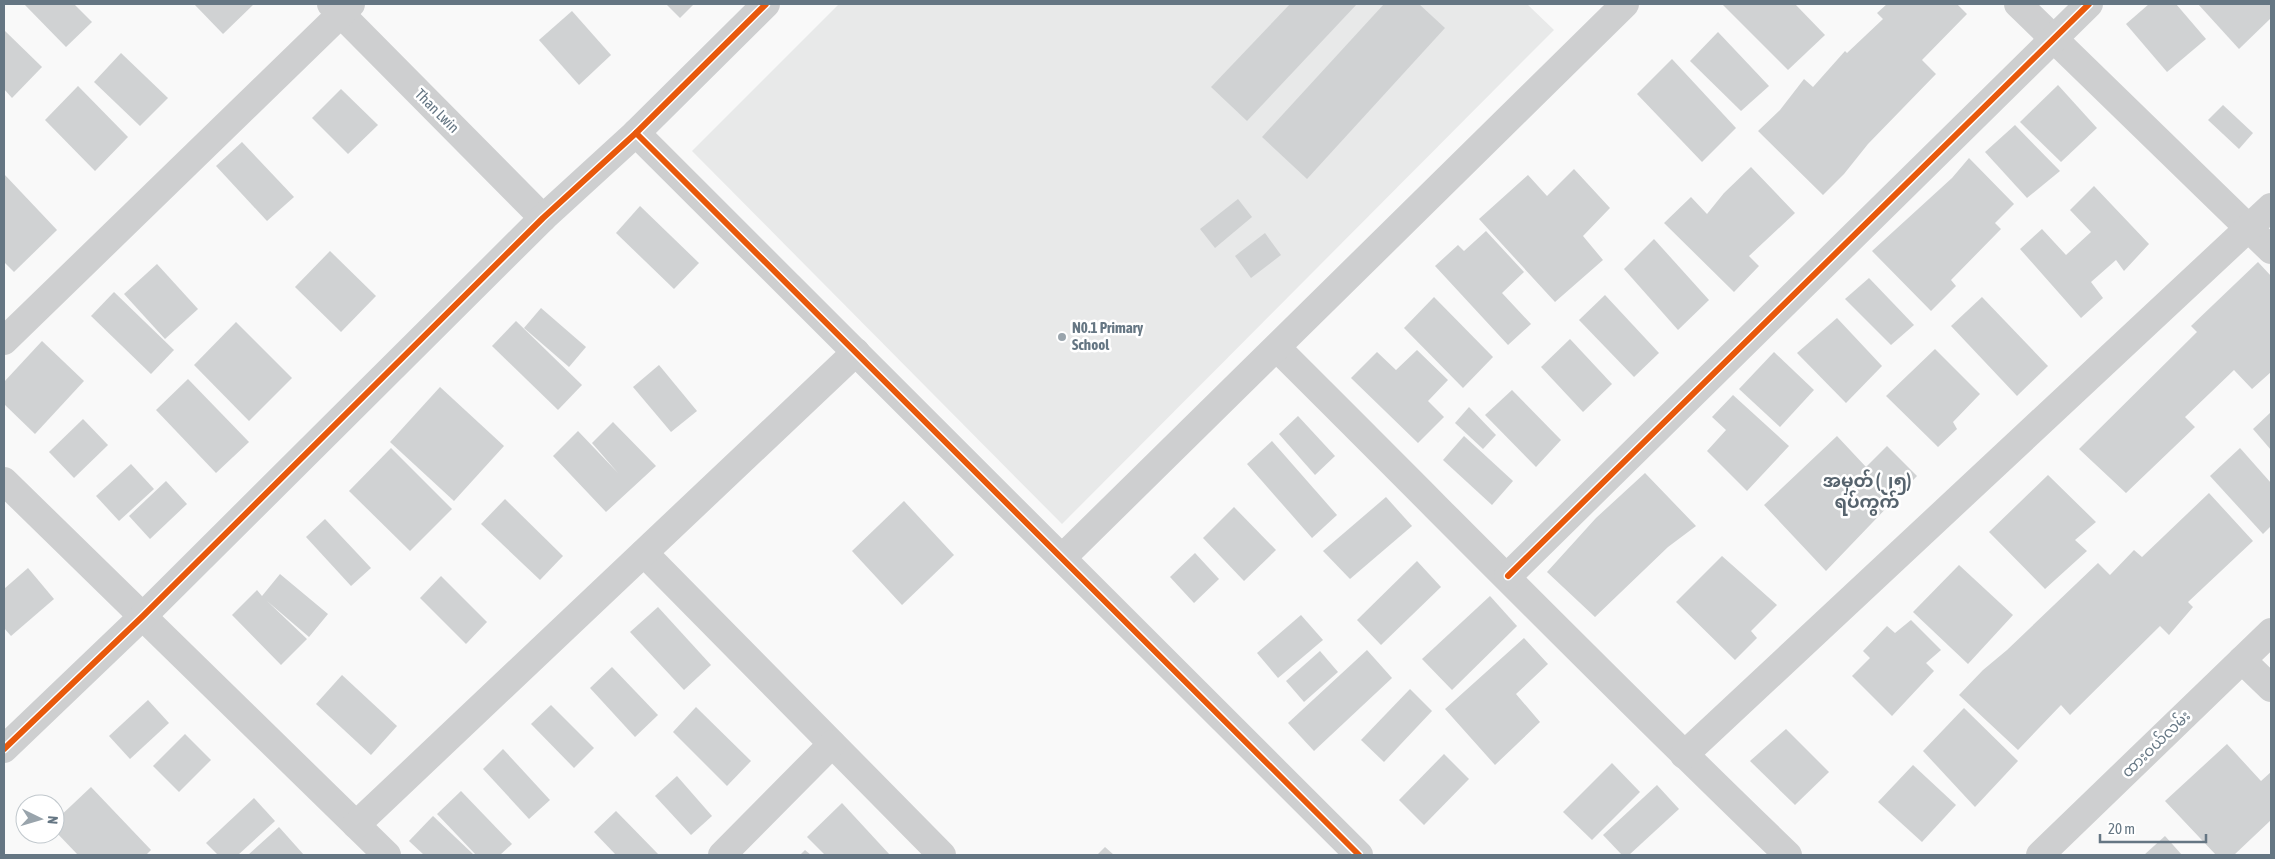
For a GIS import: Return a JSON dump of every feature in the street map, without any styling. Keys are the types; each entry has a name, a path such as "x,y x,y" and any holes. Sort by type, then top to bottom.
{"street":[{"path":"4,749 143,616 544,218 636,133 766,4"},
{"path":"2018,4 2271,250"},
{"path":"1508,576 2088,4"},
{"path":"4,341 341,7"},
{"name":"Than Lwin","path":"341,7 544,218"},
{"path":"1062,558 1276,348 1613,8"},
{"path":"636,133 1359,855"},
{"path":"1684,755 2271,207"},
{"path":"1276,348 1508,576 1684,755 1788,855"},
{"path":"356,825 856,352"},
{"path":"4,481 387,855"},
{"path":"644,553 942,855"},
{"name":"ထားဝယ်လမ်း","path":"2040,855 2271,632"},
{"path":"2242,660 2271,688"},
{"path":"722,855 832,744"}],"shaded area":[{"name":"N0.1 Primary School","path":"839,4 1527,4 1554,30 1062,524 692,151"}],"building":[{"path":"24,4 74,4 92,22 66,47"},
{"path":"194,4 254,4 223,34"},
{"path":"666,4 694,4 680,18"},
{"path":"1290,4 1357,4 1247,121 1211,87"},
{"path":"1384,4 1419,4 1445,28 1307,179 1262,137"},
{"path":"1724,4 1795,4 1825,35 1788,70"},
{"path":"1887,4 1957,4 1967,14 1922,60 1936,74 1868,144 1844,174 1823,195 1758,131 1780,110 1804,79 1813,87 1845,51 1847,53 1883,19 1877,13"},
{"path":"2149,4 2176,4 2206,39 2167,72 2126,24"},
{"path":"2198,4 2271,4 2271,18 2239,49"},
{"path":"572,11 611,55 579,85 539,40"},
{"path":"4,30 42,67 12,98 4,89"},
{"path":"1718,32 1769,86 1741,111 1690,61"},
{"path":"121,53 168,98 140,126 94,82"},
{"path":"1672,59 1736,128 1702,162 1637,94"},
{"path":"2058,85 2097,128 2061,162 2020,122"},
{"path":"78,86 128,137 95,171 45,120"},
{"path":"341,89 378,125 348,154 312,118"},
{"path":"2223,105 2253,133 2239,149 2208,120"},
{"path":"2015,125 2060,171 2027,198 1985,152"},
{"path":"242,142 294,197 267,221 216,166"},
{"path":"1969,158 2014,204 1995,223 2001,229 1951,280 1956,286 1931,311 1872,251 1952,178"},
{"path":"1751,167 1795,213 1749,256 1759,266 1734,292 1664,223 1691,197 1707,214 1724,193"},
{"path":"1574,169 1610,208 1583,236 1603,260 1555,302 1479,219 1528,175 1547,196"},
{"path":"4,174 57,230 14,272 4,262"},
{"path":"2094,186 2149,244 2124,271 2116,260 2091,282 2103,298 2081,318 2020,249 2042,229 2066,255 2091,232 2070,210"},
{"path":"1238,199 1252,217 1215,248 1200,229"},
{"path":"640,206 699,263 674,289 616,233"},
{"path":"1486,231 1524,272 1502,293 1531,324 1508,345 1435,266 1458,245 1464,251"},
{"path":"1265,233 1281,255 1251,278 1235,256"},
{"path":"1654,239 1709,300 1678,330 1624,269"},
{"path":"330,251 376,296 341,332 295,287"},
{"path":"2258,262 2271,276 2271,372 2252,389 2234,370 2185,417 2195,427 2126,493 2079,449 2197,332 2191,326"},
{"path":"157,264 198,309 165,339 124,294"},
{"path":"1869,278 1914,325 1891,345 1845,299"},
{"path":"114,292 174,350 151,374 91,316"},
{"path":"1605,295 1659,353 1634,377 1579,320"},
{"path":"1434,297 1493,357 1463,388 1404,328"},
{"path":"1982,297 2048,366 2017,396 1951,326"},
{"path":"541,308 586,347 569,367 524,328"},
{"path":"1837,318 1882,366 1846,403 1797,353"},
{"path":"516,321 582,385 558,410 492,346"},
{"path":"236,322 292,378 249,421 194,365"},
{"path":"1570,339 1612,384 1583,412 1541,367"},
{"path":"42,341 84,381 35,434 4,404 4,382"},
{"path":"1935,349 1980,394 1953,422 1957,429 1938,447 1886,396"},
{"path":"1417,350 1448,380 1428,401 1444,417 1418,443 1351,378 1377,352 1396,370"},
{"path":"1774,352 1814,390 1780,427 1739,389"},
{"path":"659,365 697,411 671,432 633,387"},
{"path":"188,379 249,442 216,473 156,410"},
{"path":"440,387 504,446 454,501 390,442"},
{"path":"1512,390 1561,440 1536,467 1485,415"},
{"path":"1733,395 1789,446 1747,491 1707,451 1726,430 1712,417"},
{"path":"1469,407 1496,435 1483,449 1455,423"},
{"path":"2271,412 2271,450 2253,429"},
{"path":"1298,416 1335,456 1315,475 1279,434"},
{"path":"83,419 108,445 74,478 49,452"},
{"path":"613,422 656,466 606,512 553,456 578,431 618,473 592,443"},
{"path":"1464,436 1513,481 1492,505 1443,460"},
{"path":"1837,436 1866,467 1887,446 1917,476 1826,571 1764,505"},
{"path":"1272,441 1337,515 1312,538 1247,464"},
{"path":"391,448 452,509 410,551 349,491"},
{"path":"2240,448 2271,483 2271,526 2263,534 2210,476"},
{"path":"131,464 154,489 119,521 96,496"},
{"path":"1645,473 1696,526 1668,547 1595,617 1547,572 1596,518"},
{"path":"2048,475 2096,522 2075,540 2087,551 2045,589 1989,532"},
{"path":"166,481 187,504 150,539 129,516"},
{"path":"2209,493 2253,541 2188,602 2193,607 2169,635 2160,626 2070,715 2061,705 2018,750 1959,695 1983,670 2007,650 2098,563 2110,575 2134,550 2142,557"},
{"path":"1386,497 1412,526 1350,579 1323,551"},
{"path":"505,499 563,556 540,580 481,524"},
{"path":"904,501 954,555 902,605 852,551"},
{"path":"1234,507 1276,550 1244,581 1203,538"},
{"path":"325,519 371,568 351,586 306,537"},
{"path":"1195,553 1219,579 1194,603 1170,577"},
{"path":"1722,556 1777,605 1751,631 1757,638 1735,660 1676,602"},
{"path":"1417,561 1441,587 1381,645 1357,620"},
{"path":"1959,565 2013,615 1968,664 1913,612"},
{"path":"28,568 54,599 11,636 4,628 4,589"},
{"path":"280,574 328,614 309,637 267,601 307,639 281,665 232,615 257,590 262,596"},
{"path":"441,576 487,622 466,644 420,598"},
{"path":"1490,596 1517,626 1452,690 1422,659"},
{"path":"658,607 711,665 684,690 630,632"},
{"path":"1301,615 1323,640 1278,678 1257,653"},
{"path":"1911,620 1941,650 1926,663 1934,671 1892,716 1852,676 1870,658 1863,651 1887,626 1895,633"},
{"path":"1524,638 1548,664 1516,694 1540,722 1495,765 1445,709"},
{"path":"1367,650 1392,678 1314,751 1288,723"},
{"path":"1320,651 1338,672 1304,702 1286,681"},
{"path":"612,667 658,715 635,737 590,688"},
{"path":"342,675 397,726 371,755 316,704"},
{"path":"1410,689 1432,711 1384,762 1361,740"},
{"path":"148,700 169,723 130,759 109,736"},
{"path":"551,705 594,748 574,768 531,724"},
{"path":"696,707 751,761 727,786 673,732"},
{"path":"1964,708 2018,761 1975,807 1923,751"},
{"path":"1786,729 1829,772 1795,805 1750,761"},
{"path":"185,734 211,760 179,792 153,766"},
{"path":"2227,744 2261,781 2271,772 2271,820 2234,855 2216,855 2165,801"},
{"path":"503,749 550,800 529,819 483,769"},
{"path":"1444,754 1469,779 1424,825 1399,800"},
{"path":"1612,763 1640,792 1592,840 1563,812"},
{"path":"1913,765 1956,805 1922,842 1878,802"},
{"path":"677,776 712,816 691,835 655,796"},
{"path":"1657,785 1679,809 1629,855 1622,855 1603,835"},
{"path":"91,787 151,850 146,855 78,855 65,841 65,812"},
{"path":"461,791 512,844 500,855 476,855 437,814"},
{"path":"254,798 275,821 238,855 218,855 206,843"},
{"path":"842,803 890,855 825,855 807,837"},
{"path":"616,811 659,855 616,855 594,832"},
{"path":"433,816 474,855 424,855 409,841"},
{"path":"279,827 304,855 248,855"},
{"path":"2165,836 2182,855 2144,855"},
{"path":"1105,847 1114,855 1097,855"},
{"path":"805,850 811,855 800,855"}],"cycle path":[{"path":"4,749 143,616 543,218 636,133 766,4"},
{"path":"1508,576 2089,4"},
{"path":"636,133 1359,855"}],"place":[{"name":"N0.1 Primary School","path":"1062,337"}],"district":[{"name":"အမှတ် (၂၅) ရပ်ကွက်","path":"1867,491"}]}
